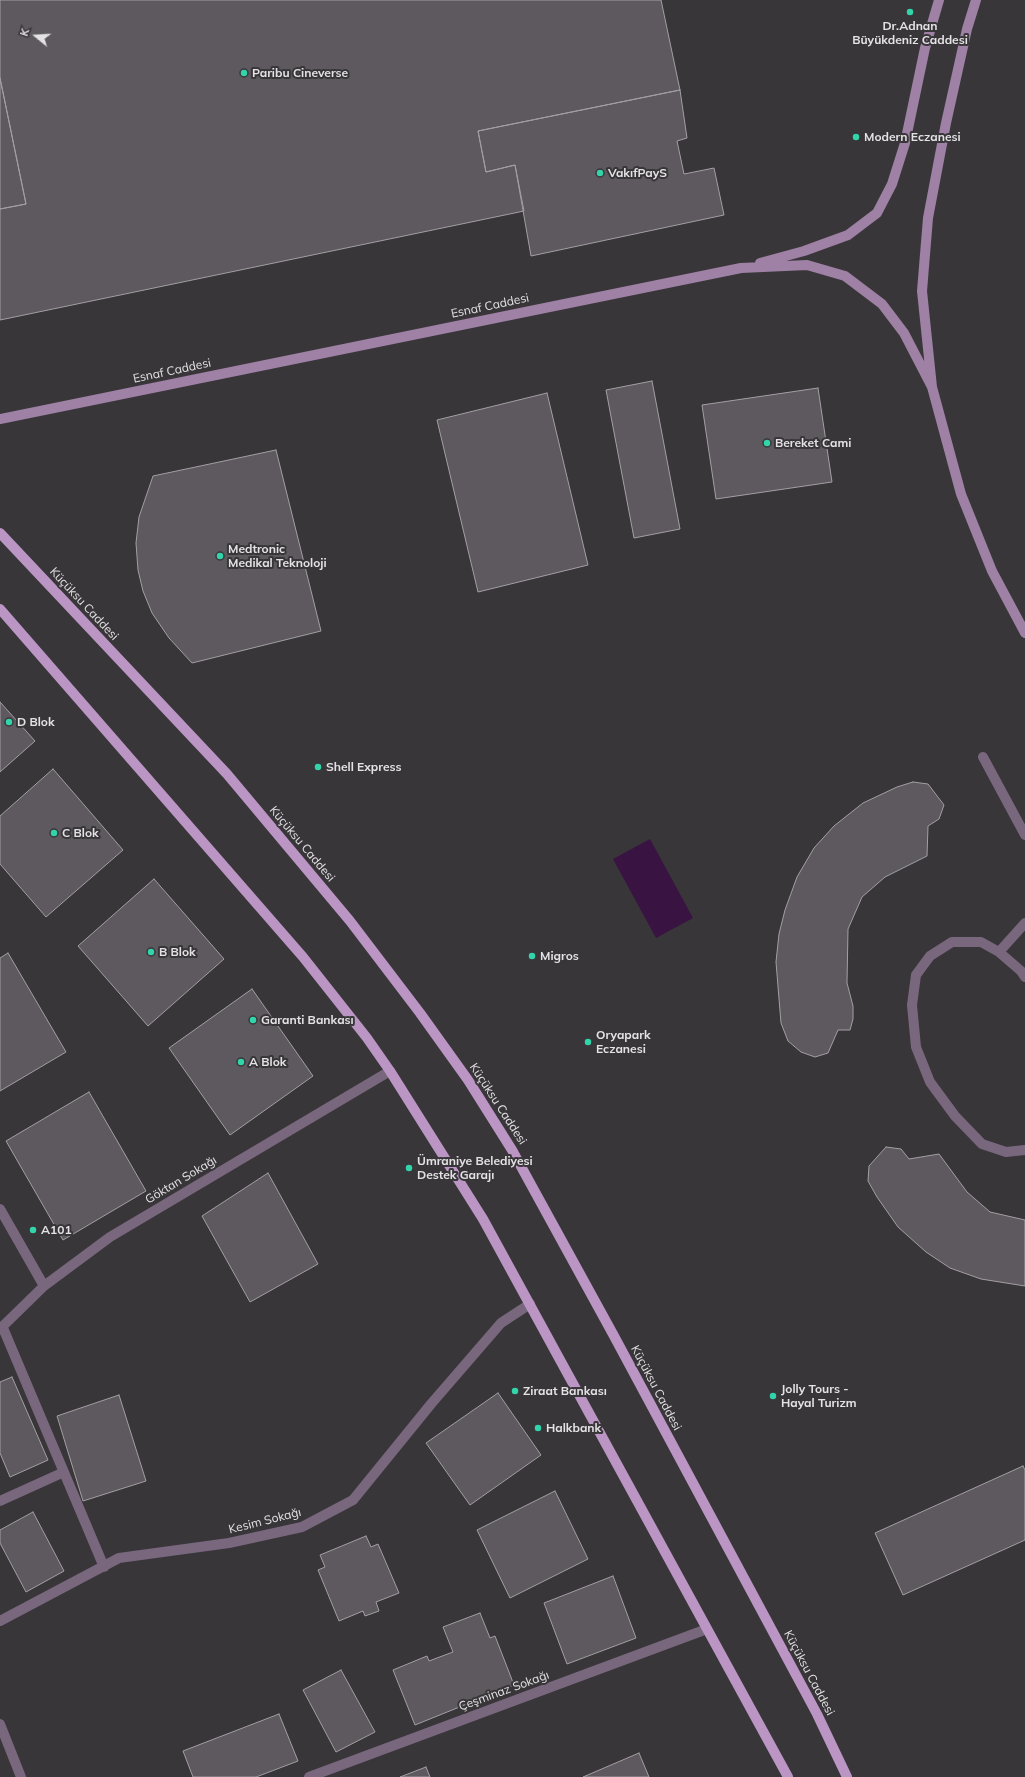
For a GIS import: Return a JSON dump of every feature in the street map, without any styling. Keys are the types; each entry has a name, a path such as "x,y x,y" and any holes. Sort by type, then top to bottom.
{"main road":[{"path":"741,268 804,251 848,235 877,212 892,184 905,143 925,48 939,0"},
{"path":"976,0 967,29 949,108 928,218 922,291 932,387 961,494 992,571 1025,634"},
{"name":"Esnaf Caddesi","path":"0,419 741,268 807,265 845,276 882,304 904,333 932,387"},
{"name":"Küçüksu Caddesi","path":"0,533 226,774 350,921 420,1013 468,1080 512,1150 614,1336 817,1714 847,1777"},
{"path":"0,609 303,958 367,1038 390,1071 483,1219 788,1777"}],"street":[{"path":"983,757 1025,835"},
{"path":"999,952 1025,923"},
{"path":"1025,977 1021,971 999,952 981,942 952,942 930,956 916,975 912,1005 916,1047 930,1082 955,1116 982,1144 1006,1152 1025,1150"},
{"name":"Göktan Sokağı","path":"1,1328 44,1286 110,1237 390,1071"},
{"path":"0,1209 44,1286"},
{"name":"Kesim Sokağı","path":"0,1621 119,1558 229,1543 302,1527 353,1500 431,1404 501,1323 530,1304"},
{"path":"1,1328 104,1567"},
{"path":"0,1501 64,1472"},
{"name":"Çeşminaz Sokağı","path":"309,1777 707,1629"},
{"path":"0,1724 20,1777"}],"shaded area":[{"path":"650,839 693,918 656,938 613,859"}],"building":[{"path":"0,0 661,0 680,90 478,131 486,172 515,165 524,211 0,320 0,209 26,204 0,78"},
{"path":"0,78 26,204 0,209"},
{"name":"VakıfPayS","path":"680,90 687,138 677,141 684,174 714,168 724,215 531,256 515,165 486,172 478,131"},
{"path":"652,381 680,529 634,538 606,390"},
{"name":"Bereket Cami","path":"818,388 832,482 716,499 702,405"},
{"path":"547,393 588,565 478,592 437,420"},
{"name":"Medtronic Medikal Teknoloji","path":"276,450 321,631 192,663 169,638 152,613 143,591 138,570 136,543 139,517 153,476"},
{"name":"D Blok","path":"0,702 35,741 0,772"},
{"name":"C Blok","path":"53,769 123,850 46,917 0,864 0,816"},
{"path":"913,782 928,784 944,805 939,819 928,826 927,856 885,877 862,897 848,929 847,983 853,1006 853,1019 850,1030 838,1030 828,1053 815,1057 801,1052 788,1041 781,1023 776,962 779,934 785,910 797,877 814,848 834,826 863,803 897,787"},
{"name":"B Blok","path":"154,879 224,959 148,1026 78,946"},
{"path":"8,953 66,1052 0,1091 0,958"},
{"name":"A Blok","path":"252,989 313,1076 230,1135 169,1048"},
{"path":"89,1092 146,1191 63,1240 6,1141"},
{"path":"886,1147 901,1149 909,1159 939,1154 967,1192 990,1212 1025,1220 1025,1286 981,1279 950,1268 926,1252 898,1227 877,1197 868,1181 869,1166"},
{"path":"268,1173 318,1264 250,1302 202,1216"},
{"path":"12,1377 48,1460 10,1477 0,1453 0,1382"},
{"path":"498,1393 541,1455 470,1505 426,1443"},
{"path":"119,1395 146,1481 83,1501 57,1416"},
{"path":"1023,1466 1025,1470 1025,1540 903,1595 875,1533"},
{"path":"555,1491 588,1559 510,1598 477,1530"},
{"path":"33,1512 64,1571 26,1592 0,1543 0,1530"},
{"path":"366,1536 371,1547 378,1544 399,1593 376,1602 379,1611 365,1616 363,1611 339,1621 318,1570 325,1567 320,1555"},
{"path":"613,1576 636,1638 567,1664 544,1603"},
{"path":"480,1613 490,1638 495,1636 514,1685 415,1725 393,1670 427,1656 429,1661 453,1652 443,1627"},
{"path":"341,1670 375,1732 336,1752 303,1690"},
{"path":"279,1714 298,1761 256,1777 193,1777 183,1751"},
{"path":"639,1753 649,1777 583,1777"},
{"path":"426,1767 430,1777 400,1777"}],"place":[{"name":"Dr.Adnan Büyükdeniz Caddesi","path":"910,12"},
{"name":"Paribu Cineverse","path":"244,73"},
{"name":"Modern Eczanesi","path":"856,137"},
{"name":"VakıfPayS","path":"600,173"},
{"name":"Bereket Cami","path":"767,443"},
{"name":"Medtronic Medikal Teknoloji","path":"220,556"},
{"name":"D Blok","path":"9,722"},
{"name":"Shell Express","path":"318,767"},
{"name":"C Blok","path":"54,833"},
{"name":"B Blok","path":"151,952"},
{"name":"Migros","path":"532,956"},
{"name":"Garanti Bankası","path":"253,1020"},
{"name":"Oryapark Eczanesi","path":"588,1042"},
{"name":"A Blok","path":"241,1062"},
{"name":"Ümraniye Belediyesi Destek Garajı","path":"409,1168"},
{"name":"A101","path":"33,1230"},
{"name":"Ziraat Bankası","path":"515,1391"},
{"name":"Jolly Tours - Hayal Turizm","path":"773,1396"},
{"name":"Halkbank","path":"538,1428"}]}
